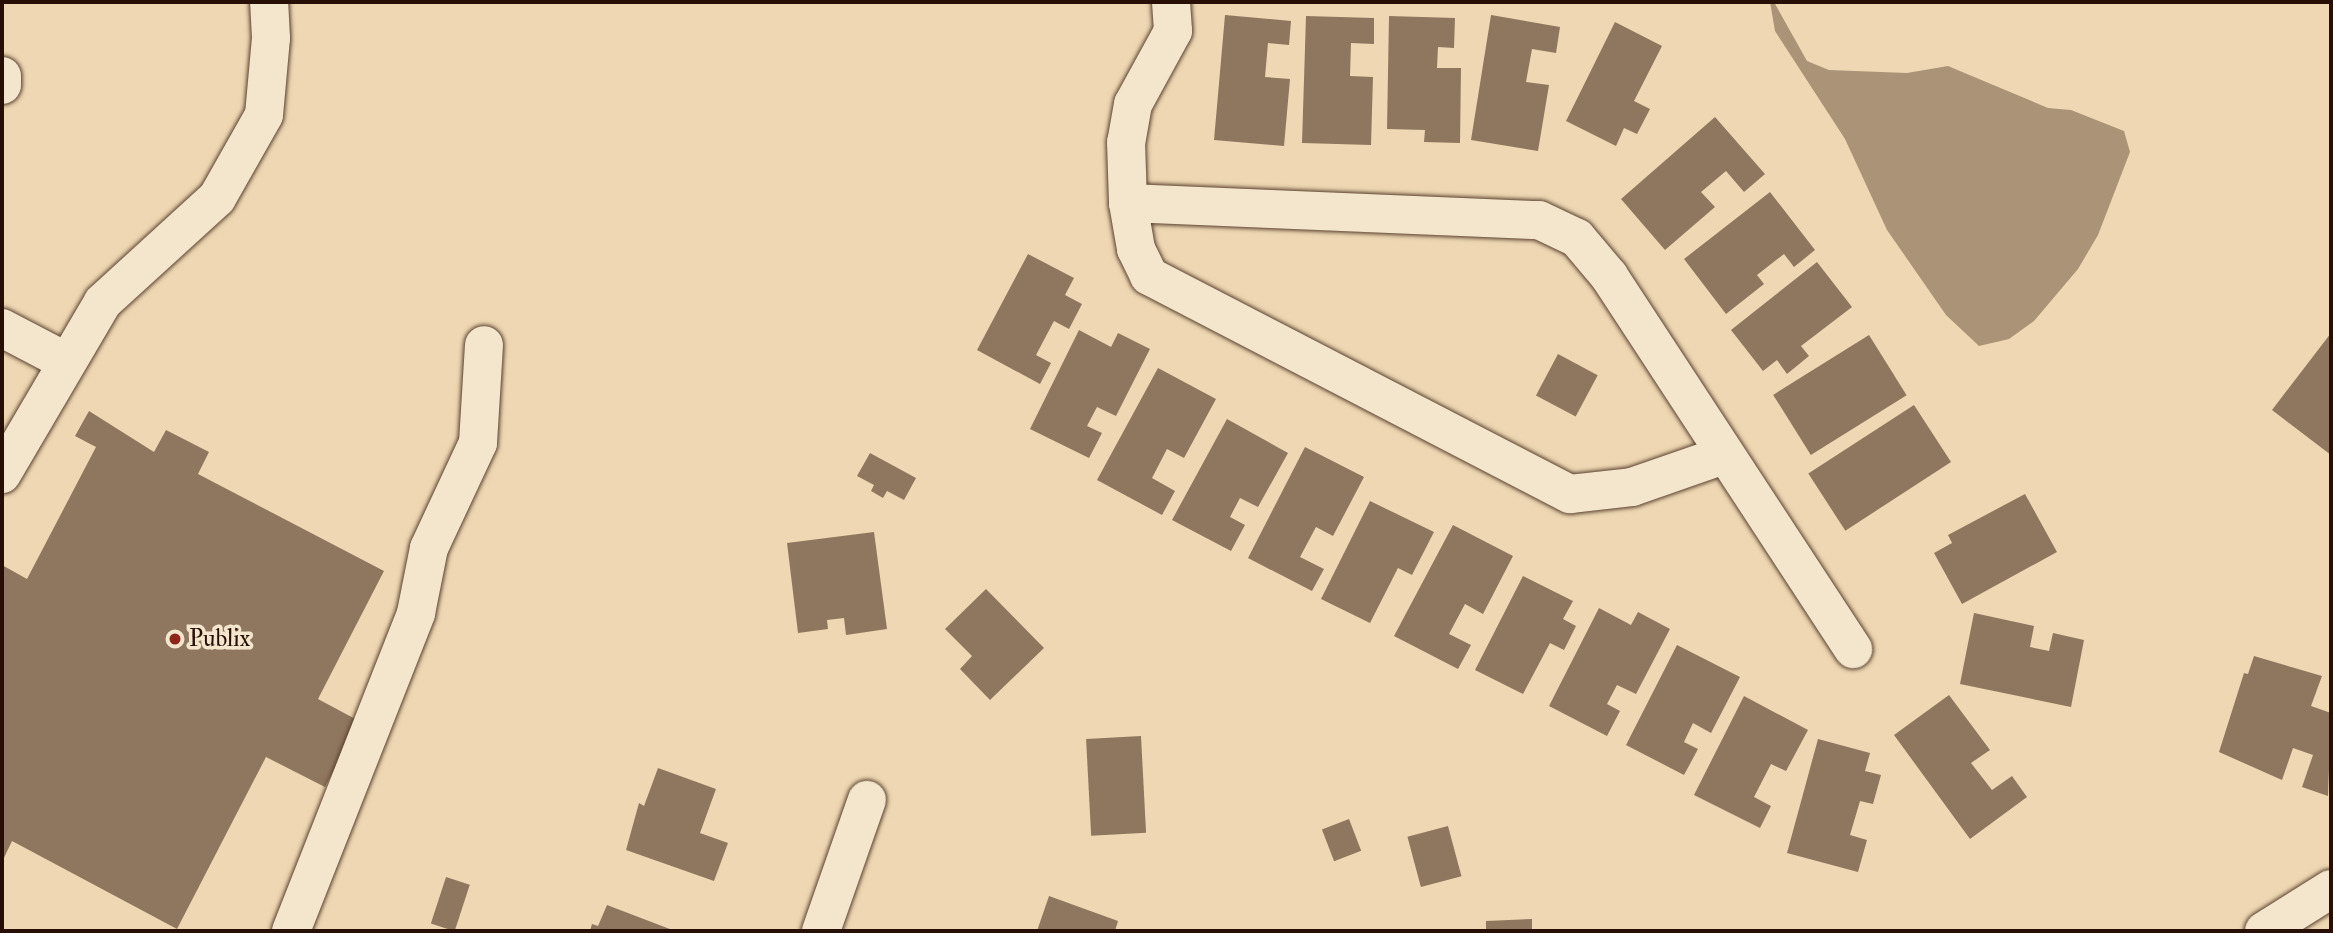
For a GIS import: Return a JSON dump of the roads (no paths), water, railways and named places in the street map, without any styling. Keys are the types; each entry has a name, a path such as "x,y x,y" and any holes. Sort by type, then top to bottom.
{"street":[{"path":"2,474 103,302 217,198 264,115 271,38 269,2"},
{"path":"1171,2 1173,31 1133,104 1126,142 1128,202 1136,249 1149,275 1570,494 1632,487 1724,455"},
{"path":"2,76 2,85"},
{"path":"1128,202 1539,220 1577,238 1609,276 1853,649"},
{"path":"2,328 67,362"},
{"path":"291,931 416,613 429,548 478,443 484,345"},
{"path":"821,931 866,800"},
{"path":"2264,931 2331,889"}],"place":[{"name":"Publix","path":"175,639"}]}
